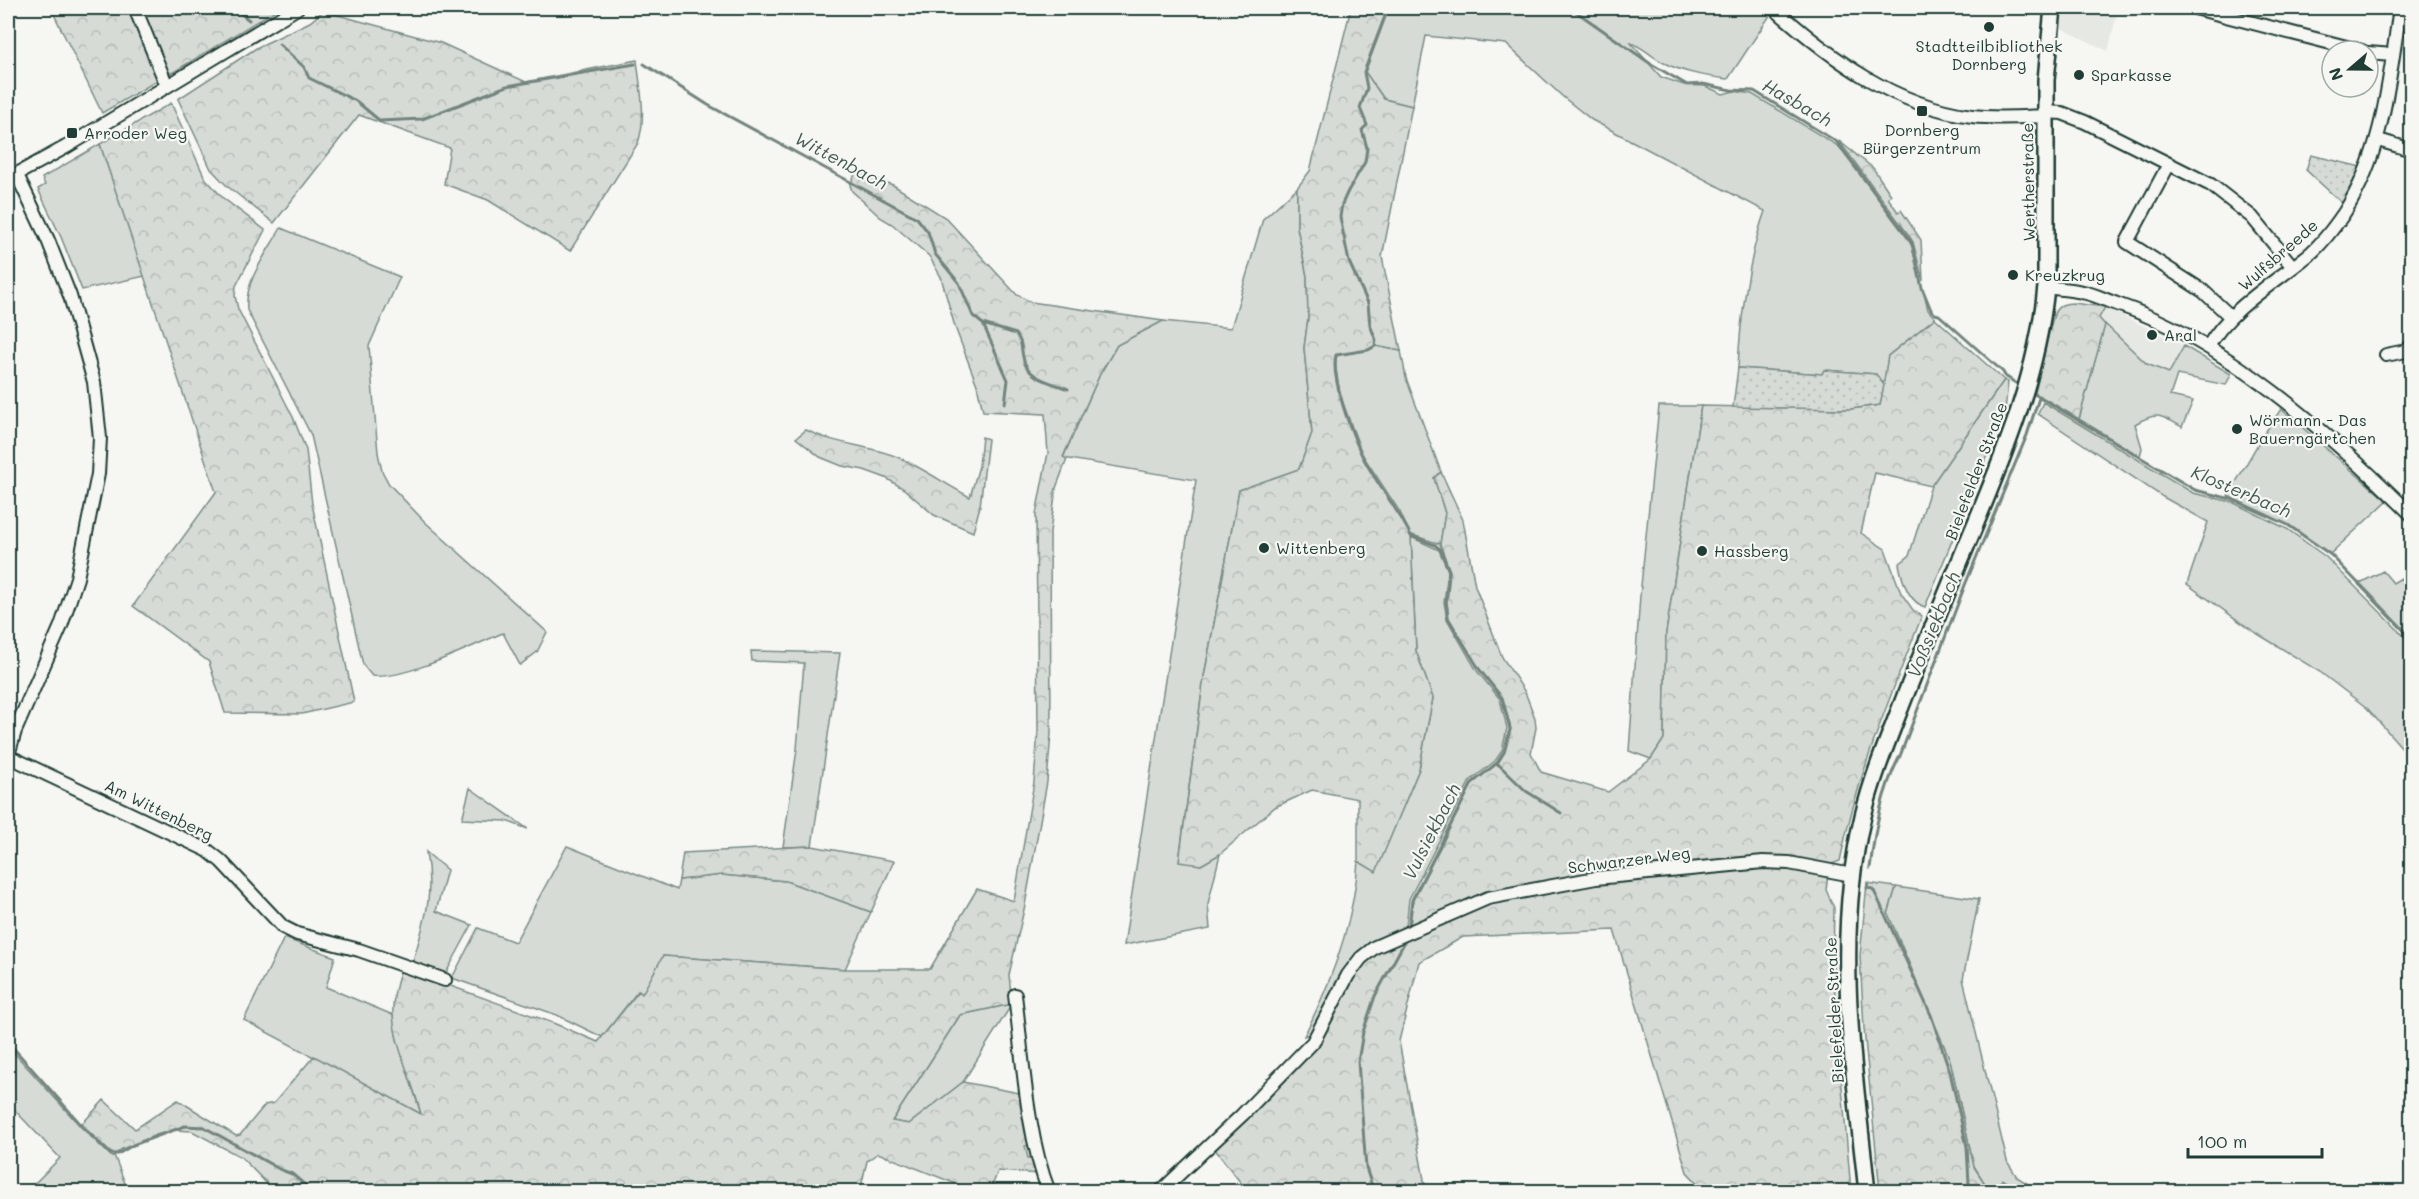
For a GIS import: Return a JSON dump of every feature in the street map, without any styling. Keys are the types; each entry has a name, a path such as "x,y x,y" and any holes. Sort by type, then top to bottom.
{"main road":[{"name":"Wertherstraße","path":"2026,390 2043,321 2046,287 2045,114 2047,47 2052,8"},
{"name":"Bielefelder Straße","path":"1867,1191 1846,957 1852,875 1863,816 1885,746 1994,479 2026,390"}],"street":[{"path":"135,8 167,86"},
{"path":"8,755 15,731 61,626 77,578 98,474 100,438 94,382 70,296 48,240 12,177 297,8"},
{"path":"1774,8 1848,67 1911,99 1942,110 1970,116 2061,113 2076,118 2169,164 2211,185 2252,217 2293,267"},
{"path":"2194,8 2320,40"},
{"name":"Wulfsbreede","path":"2208,346 2231,317 2315,249 2335,226 2367,172 2378,140 2400,8"},
{"path":"2380,54 2393,56"},
{"path":"2378,140 2412,150"},
{"path":"2169,164 2127,242 2203,291 2231,317"},
{"path":"2046,287 2083,292 2138,311 2208,346 2279,396 2412,515"},
{"path":"2386,355 2406,351 2412,345"},
{"name":"Am Wittenberg","path":"8,755 207,850 221,861 277,921 290,931 377,956 445,980"},
{"name":"Schwarzer Weg","path":"1160,1191 1242,1115 1313,1042 1348,975 1361,958 1376,946 1415,928 1488,898 1596,878 1763,862 1790,863 1852,875"},
{"path":"1015,995 1033,1132 1041,1172 1049,1191"}],"shaded area":[{"path":"2064,8 2137,8 2134,17 2117,13 2108,51 2061,28"},
{"path":"2105,307 2184,346 2169,373 2147,364 2099,318"}],"green space":[{"path":"51,8 131,8 160,79 102,113"},
{"path":"138,8 279,8 167,76"},
{"path":"1351,8 1389,8 1365,72 1384,99 1412,106 1382,257 1401,351 1376,346 1369,350 1337,355 1335,363 1340,395 1362,454 1400,512 1411,537 1416,651 1433,698 1419,769 1376,872 1358,861 1358,799 1312,790 1275,807 1220,854 1201,865 1179,862 1204,677 1239,490 1299,469 1312,433 1304,348 1308,318 1307,276 1297,227 1297,188 1310,171"},
{"path":"1389,8 1764,8 1771,14 1728,79 1695,74 1672,66 1631,43 1661,77 1684,85 1705,86 1723,94 1734,91 1752,94 1838,146 1907,237 1912,247 1928,310 1935,318 1888,356 1884,385 1875,374 1824,370 1822,374 1738,368 1746,288 1754,248 1765,211 1592,120 1563,97 1506,44 1426,36 1412,106 1384,99 1365,72"},
{"path":"323,11 441,43 526,82 637,60 642,113 638,143 570,251 488,200 444,184 450,148 359,115 274,223 227,186 211,169 178,99 258,47 310,22"},
{"path":"171,103 205,178 223,198 265,230 236,286 235,296 238,309 293,417 306,450 312,504 354,702 302,714 225,713 209,662 133,606 216,492 100,144"},
{"path":"1839,141 1873,168 1891,195 1888,198 1898,212 1901,210 1921,240 1923,281 1913,242"},
{"path":"100,144 145,276 82,290 61,237 38,189 45,185 42,178"},
{"path":"2311,155 2361,167 2342,203 2306,170"},
{"path":"856,172 893,185 946,218 1017,295 1031,302 1163,321 1117,345 1100,374 1063,457 1067,459 1056,488 1050,532 1051,733 1047,782 1025,905 1009,975 1012,1004 960,1015 892,1121 909,1124 963,1082 1024,1094 1031,1145 1025,1146 1028,1158 1034,1158 1038,1174 998,1171 990,1191 974,1191 878,1153 867,1161 860,1191 275,1192 241,1157 192,1131 174,1130 156,1135 122,1149 112,1157 80,1126 104,1100 135,1129 178,1100 236,1136 240,1135 265,1105 274,1103 314,1056 421,1114 394,1027 393,1002 401,968 553,1023 598,1042 639,991 642,994 663,956 845,969 930,969 977,889 1014,901 1034,782 1038,731 1036,514 1048,453 1045,414 983,411 977,385 955,327 941,277 929,256 892,224 880,217 852,191 850,185"},
{"path":"1297,188 1297,227 1307,276 1308,318 1304,348 1312,433 1299,469 1239,490 1204,676 1179,861 1201,865 1220,854 1208,904 1210,929 1124,945 1196,480 1063,458 1100,374 1117,345 1163,321 1231,328 1263,219"},
{"path":"281,228 400,277 369,346 378,453 382,471 389,484 425,522 547,632 537,652 520,665 503,633 438,661 402,673 372,676 363,665 311,435 247,310 249,288 253,278"},
{"path":"2073,303 2105,307 2099,318 2105,325 2079,419 2035,393 2056,310 2061,305"},
{"path":"1935,318 2004,380 1931,486 1875,473 1861,533 1885,549 1901,593 1913,610 1922,616 1865,767 1840,861 1829,865 1826,890 1834,908 1833,959 1837,1029 1851,1191 1705,1191 1687,1172 1614,930 1463,937 1419,962 1399,1041 1426,1191 1247,1191 1214,1148 1307,1057 1330,1023 1352,977 1365,960 1410,926 1413,900 1473,783 1498,763 1505,752 1511,729 1503,698 1479,669 1449,618 1447,602 1450,571 1440,544 1445,513 1434,478 1441,472 1463,520 1475,586 1502,657 1525,692 1535,718 1536,728 1531,753 1541,772 1608,792 1651,759 1664,739 1666,633 1701,406 1850,409 1880,405 1888,356"},
{"path":"2105,324 2147,364 2169,373 2184,346 2231,374 2226,385 2177,375 2170,396 2193,401 2182,427 2159,416 2149,417 2135,424 2142,448 2140,456 2079,419"},
{"path":"1376,346 1401,351 1406,378 1441,472 1434,478 1445,513 1440,544 1409,534 1399,513 1362,454 1348,419 1337,376 1337,355 1369,350"},
{"path":"1738,368 1822,374 1824,370 1876,374 1884,385 1880,405 1850,409 1733,407"},
{"path":"2004,380 2008,382 2005,411 1925,607 1911,595 1904,583 1899,564 1909,556 1931,486"},
{"path":"2043,402 2193,493 2232,502 2287,529 2326,557 2411,643 2411,758 2367,708 2320,672 2253,631 2187,584 2208,522 2163,497 2038,414"},
{"path":"1659,406 1701,406 1666,633 1664,739 1651,759 1629,751 1640,596"},
{"path":"2281,409 2387,501 2330,554 2289,525 2228,496"},
{"path":"806,430 829,439 900,458 970,497 979,466 982,437 988,439 980,506 973,532 934,515 904,489 886,478 864,470 842,466 820,457 796,438"},
{"path":"1411,537 1439,550 1448,571 1444,602 1447,619 1477,671 1500,699 1507,728 1502,751 1495,761 1470,781 1409,899 1406,927 1313,1033 1304,1036 1324,994 1347,929 1358,861 1376,871 1419,769 1433,698 1416,651"},
{"path":"2383,571 2393,583 2401,578 2411,592 2411,636 2360,583"},
{"path":"751,651 840,653 812,846 783,847 797,749 804,663 752,661"},
{"path":"470,788 528,829 506,821 462,819"},
{"path":"567,846 677,890 679,880 722,875 786,881 871,912 845,969 663,956 642,995 638,991 602,1037 557,1015 452,978 478,928 515,942"},
{"path":"812,846 894,861 871,912 786,881 722,875 679,880 683,853"},
{"path":"426,852 447,870 436,911 472,925 447,971 441,974 412,964 429,896"},
{"path":"1867,883 1896,887 1888,914 1950,1060 1974,1167 1987,1187 1996,1191 1880,1191 1864,1029 1860,956"},
{"path":"1896,887 1979,899 1963,979 2007,1161 2017,1177 2039,1191 2022,1191 2002,1179 1996,1190 1987,1187 1974,1166 1950,1060 1888,914"},
{"path":"284,938 335,957 326,987 393,1015 397,1039 421,1114 244,1020"},
{"path":"1012,1004 963,1082 909,1124 892,1121 960,1015"},
{"path":"8,1046 80,1126 112,1157 114,1155 128,1191 27,1191 60,1158 8,1103"}],"waterway":[{"name":"Wittenbach","path":"233,8 249,20"},
{"name":"Vulsiekbach","path":"1388,8 1364,72 1367,88 1360,108 1367,125 1362,130 1367,148 1365,162 1342,204 1340,217 1349,262 1368,303 1370,325 1376,340 1375,346 1368,350 1336,355 1336,376 1342,404 1352,432 1372,474 1411,536 1440,549 1449,571 1446,602 1448,618 1479,669 1502,698 1510,729 1504,752 1497,763 1472,783 1412,900 1409,924"},
{"name":"Hasbach","path":"1571,8 1648,62 1687,85 1703,84 1731,90 1754,91 1837,142 1912,243 1922,288 1931,310 2005,376 2020,386"},
{"name":"Wittenbach","path":"279,44 304,67 309,78 356,101 380,121 422,119 507,86 635,64"},
{"name":"Wittenbach","path":"644,64 708,105 917,218 928,232 935,254 959,283 973,316 983,324 1016,334 1029,370 1040,378 1068,389"},
{"name":"Wittenbach","path":"983,324 1008,380 1005,403"},
{"name":"Klosterbach","path":"2031,392 2195,490 2231,499 2288,525 2331,555 2412,639"},
{"name":"Voßsiekbach","path":"1870,868 1877,824 1888,782 2027,435 2039,398"},
{"name":"Vulsiekbach","path":"1497,763 1526,791 1561,813"},
{"name":"Voßsiekbach","path":"1868,883 1867,888 1873,889 1931,1015 1950,1072 1967,1147 1969,1183 1967,1192"},
{"name":"Vulsiekbach","path":"1374,1192 1366,1168 1358,1062 1363,1032 1375,996 1404,943"},
{"path":"8,1042 85,1129 111,1154 118,1154 133,1145 185,1126 204,1127 292,1174 313,1192"}],"place":[{"name":"Stadtteilbibliothek Dornberg","path":"1989,27"},
{"name":"Sparkasse","path":"2079,75"},
{"name":"Dornberg Bürgerzentrum","path":"1922,111"},
{"name":"Arroder Weg","path":"72,133"},
{"name":"Kreuzkrug","path":"2013,275"},
{"name":"Aral","path":"2152,335"},
{"name":"Wörmann - Das Bauerngärtchen","path":"2237,429"},
{"name":"Wittenberg","path":"1264,548"},
{"name":"Hassberg","path":"1702,551"}]}
